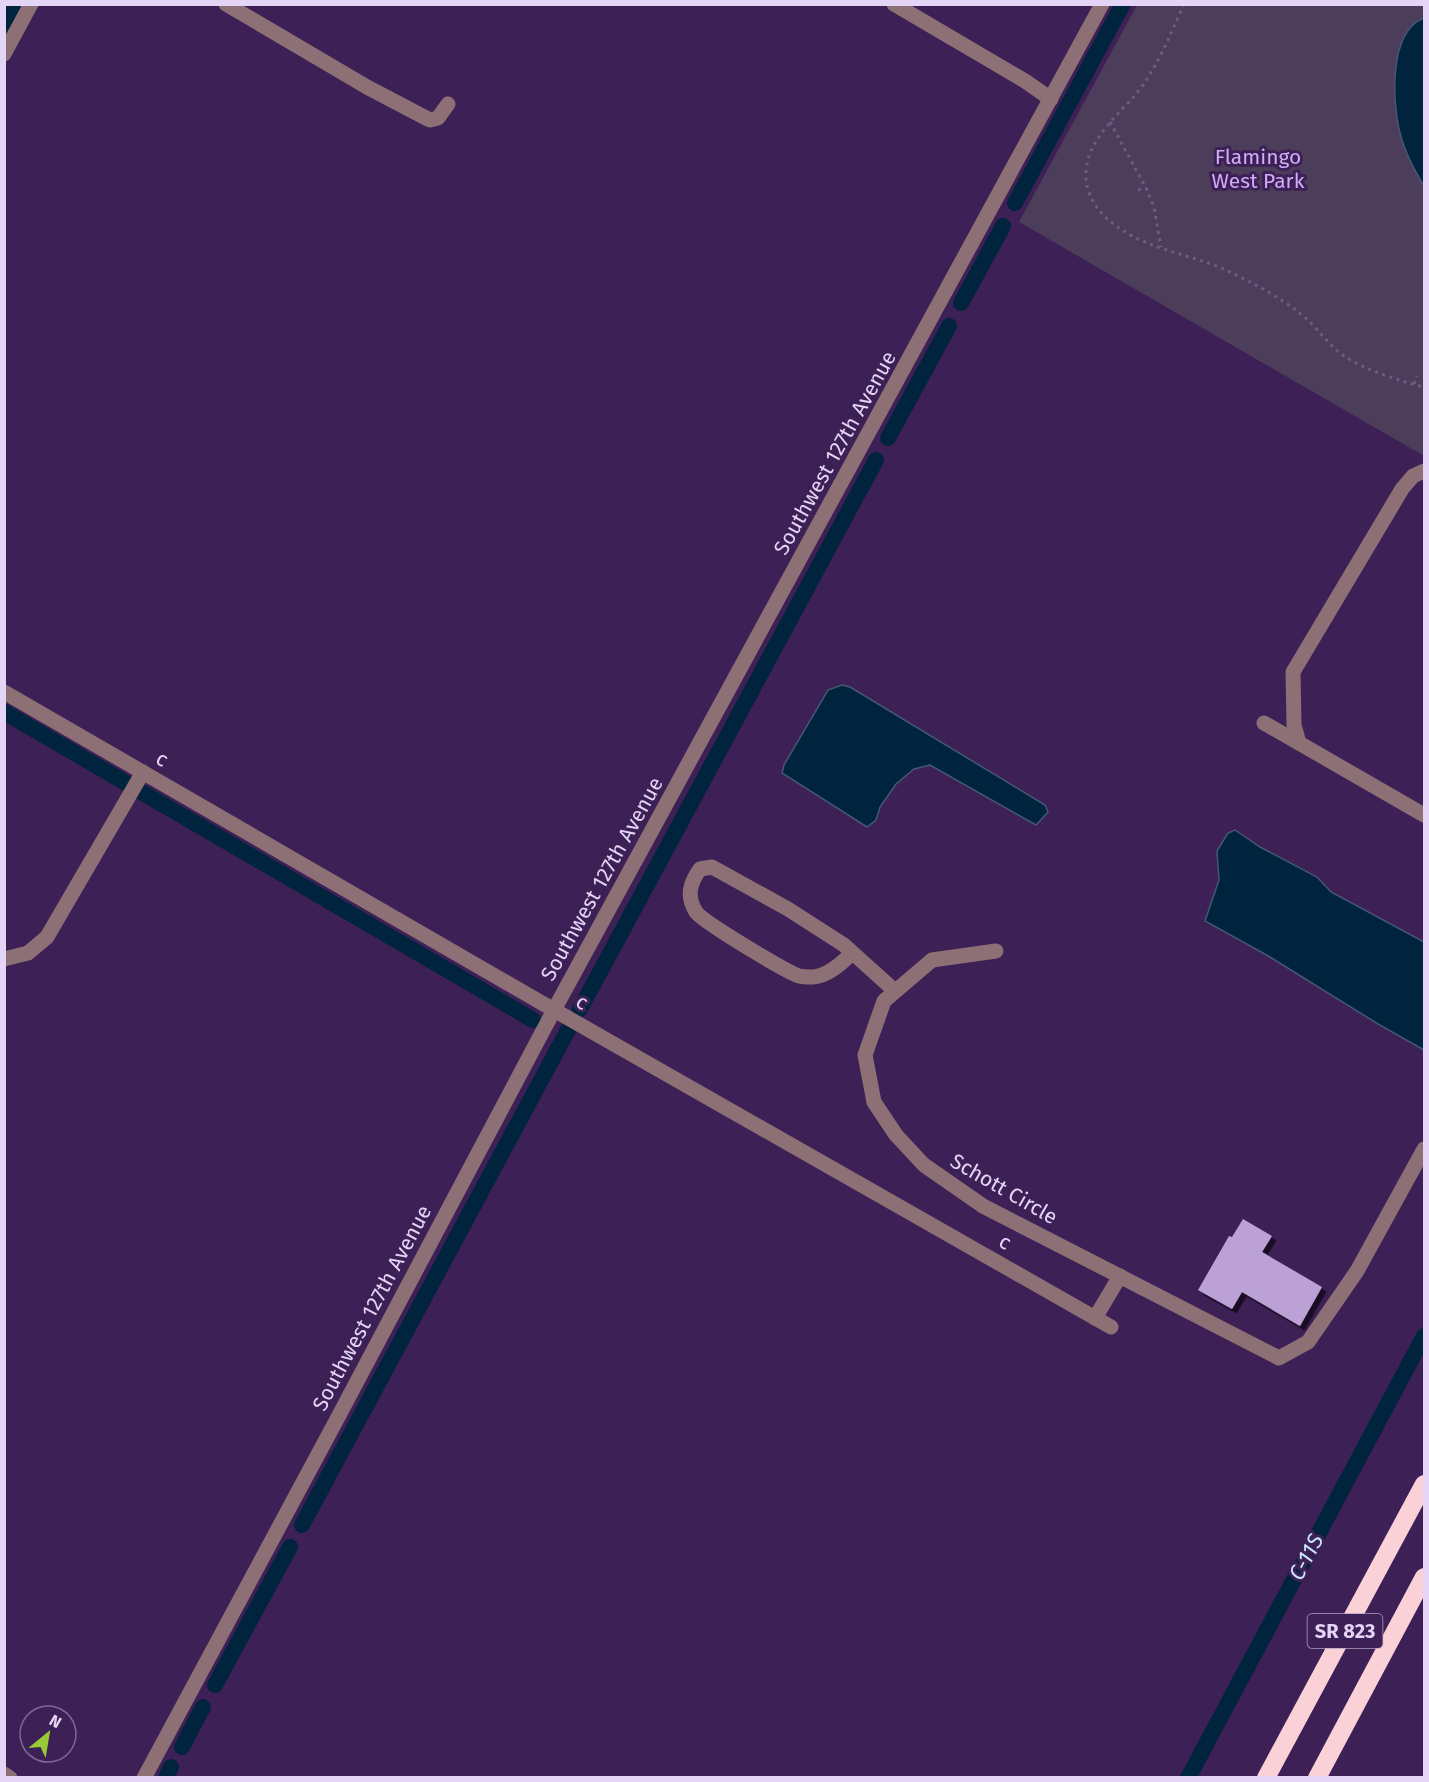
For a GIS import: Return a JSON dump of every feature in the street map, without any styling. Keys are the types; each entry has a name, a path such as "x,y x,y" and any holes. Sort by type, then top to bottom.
{"highway":[{"name":"SR 823","path":"1266,1778 1425,1484"},
{"name":"SR 823","path":"1317,1778 1425,1576"}],"street":[{"path":"4,54 31,4"},
{"path":"226,4 426,118 438,118 448,104"},
{"path":"894,4 1025,81 1051,99"},
{"name":"Southwest 127th Avenue","path":"144,1778 554,1010 1102,4"},
{"path":"1299,743 1294,725 1293,672 1402,489 1413,476 1425,471"},
{"name":"c","path":"4,692 141,774 1111,1327"},
{"path":"1264,723 1425,816"},
{"path":"4,959 28,952 47,937 141,774"},
{"path":"852,952 841,964 827,973 815,977 800,977 737,941 697,913 690,895 691,882 700,869 711,867 788,909 844,945 852,952 895,991"},
{"name":"Schott Circle","path":"996,951 932,960 884,1001 865,1055 874,1102 896,1135 924,1165 983,1206 1279,1358 1308,1342 1357,1271 1425,1149"},
{"path":"1095,1318 1120,1276"},
{"path":"4,1774 10,1778"}],"path":[{"path":"1184,4 1161,55 1144,83 1100,134 1087,164 1086,176 1089,191 1100,212 1135,238 1174,254 1220,268 1256,286 1301,314 1347,358 1425,387"},
{"path":"1110,123 1154,207 1161,248"},
{"path":"1138,190 1146,188"},
{"path":"1414,384 1417,376"}],"green space":[{"name":"Flamingo West Park","path":"1137,5 1424,5 1424,456 1019,222"}],"water":[{"path":"1424,18 1424,186 1402,140 1396,110 1395,73 1404,39 1412,26"},
{"path":"842,685 850,687 1045,805 1048,812 1036,825 930,765 914,769 896,784 880,807 876,820 867,827 782,773 784,765 828,690"},
{"path":"1235,830 1260,847 1317,877 1331,892 1424,942 1424,1050 1270,957 1205,921 1219,880 1217,851 1228,833"}],"building":[{"path":"1243,1219 1272,1236 1262,1252 1322,1287 1300,1326 1242,1292 1232,1309 1198,1290 1229,1236 1232,1237"}],"waterway":[{"path":"4,25 15,4"},
{"path":"1015,203 1123,4"},
{"path":"961,303 1003,226"},
{"path":"888,438 949,326"},
{"path":"580,1009 876,460"},
{"path":"4,712 533,1020"},
{"path":"302,1525 568,1030"},
{"name":"C-11S","path":"1188,1778 1424,1336"},
{"path":"215,1685 290,1547"},
{"path":"182,1747 203,1707"},
{"path":"166,1778 171,1767"}]}
